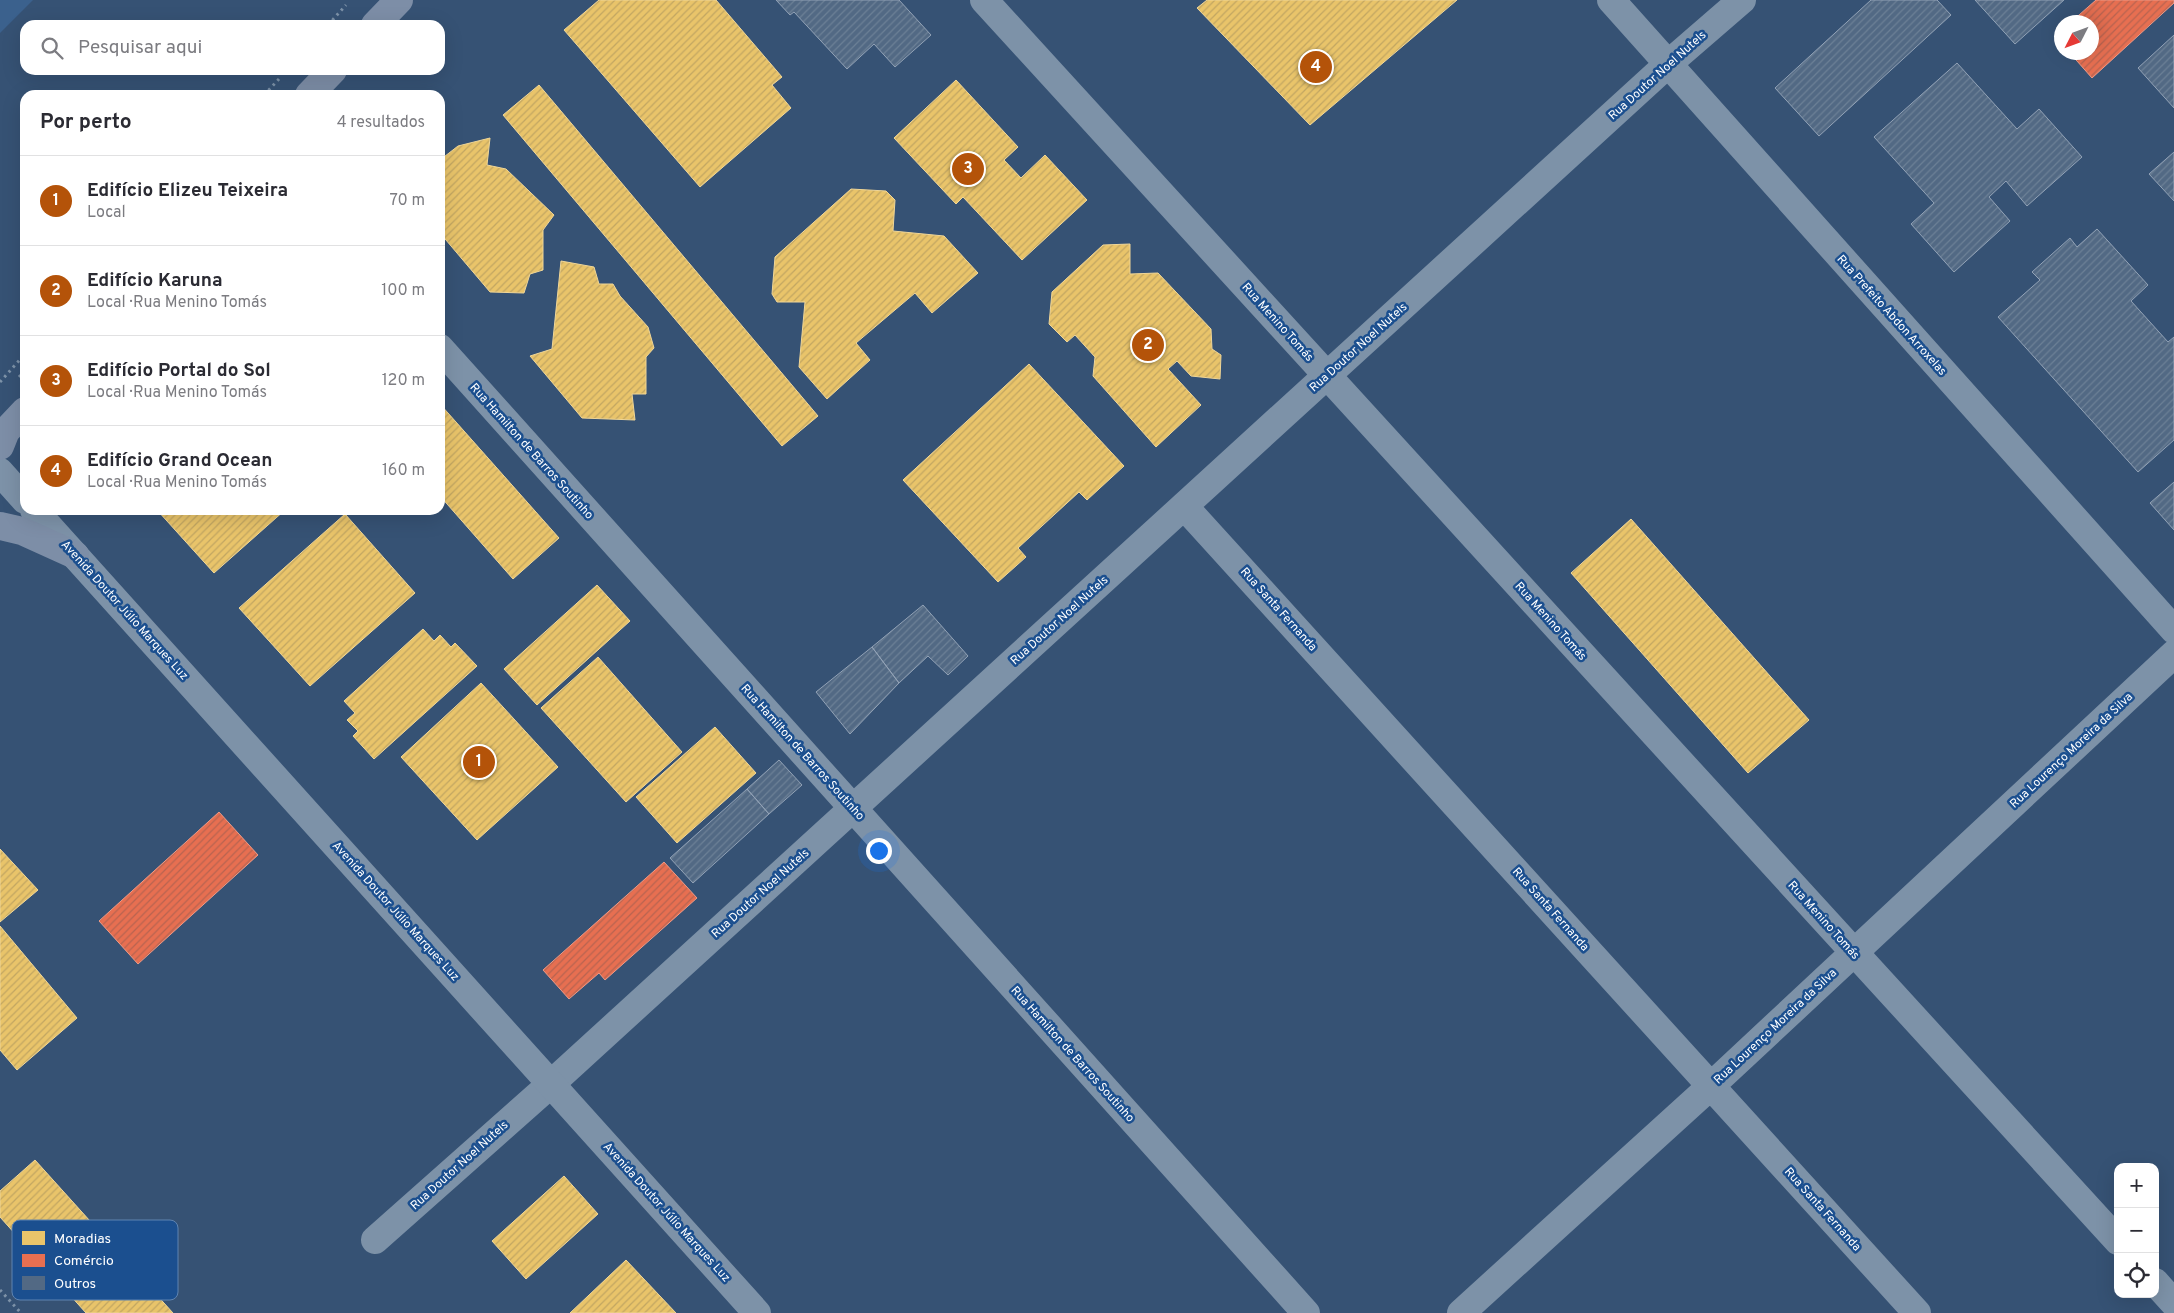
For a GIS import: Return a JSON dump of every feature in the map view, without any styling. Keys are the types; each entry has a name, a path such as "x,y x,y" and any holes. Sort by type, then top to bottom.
{"main road":[{"path":"381,20 399,0"},
{"path":"314,90 328,75"},
{"path":"2,437 20,417"},
{"path":"0,526 22,531 75,555"}],"street":[{"name":"Rua Menino Tomás","path":"984,0 2114,1237"},
{"name":"Rua Prefeito Abdon Arroxelas","path":"1611,0 2174,630"},
{"name":"Rua Doutor Noel Nutels","path":"375,1240 552,1084 1668,64 1742,0"},
{"name":"Rua Hamilton de Barros Soutinho","path":"445,354 1306,1313"},
{"path":"0,472 20,494"},
{"name":"Rua Santa Fernanda","path":"1184,506 1712,1085 1917,1313"},
{"name":"Avenida Doutor Júlio Marques Luz","path":"39,515 757,1313"},
{"name":"Rua Lourenço Moreira da Silva","path":"1461,1313 1712,1085 2174,654"},
{"path":"2159,1286 2174,1303"}],"path":[{"path":"333,20 351,0"},
{"path":"268,90 281,76"},
{"path":"0,382 20,360"},
{"path":"0,1290 20,1313"}],"water":[{"path":"0,0 33,0 0,33"}],"building: Moradias":[{"path":"599,0 716,0 782,77 772,85 791,108 700,187 564,30"},
{"path":"1207,0 1457,0 1310,125 1197,8"},
{"path":"956,80 1018,147 1004,160 1021,178 1045,155 1087,200 1022,260 963,197 956,204 894,138"},
{"path":"539,85 818,416 782,446 503,115"},
{"path":"490,138 487,165 506,169 554,215 543,230 543,270 530,274 524,293 490,292 445,239 445,156 458,146"},
{"path":"851,189 886,191 895,200 893,231 944,236 978,273 932,313 915,293 856,343 870,360 827,399 799,367 805,302 777,302 772,294 775,257"},
{"path":"1130,244 1130,274 1158,273 1211,329 1212,349 1221,355 1220,379 1191,376 1177,361 1168,369 1201,405 1156,447 1093,376 1095,357 1075,335 1067,342 1049,324 1052,292 1103,245"},
{"path":"561,261 594,267 599,284 613,284 620,296 648,327 654,348 646,357 646,394 632,394 635,420 582,418 530,356 552,349"},
{"path":"1029,364 1124,466 1087,500 1079,492 1018,548 1026,557 998,582 903,480"},
{"path":"445,410 559,538 513,579 445,502"},
{"path":"162,515 279,515 214,573"},
{"path":"344,515 415,593 310,686 239,608"},
{"path":"1631,519 1809,720 1748,773 1571,573"},
{"path":"597,585 630,621 537,705 504,669"},
{"path":"423,629 434,641 440,635 451,647 455,643 477,666 374,759 353,736 358,731 347,720 355,713 344,701"},
{"path":"598,657 682,752 626,802 541,708"},
{"path":"481,683 558,767 477,840 401,757"},
{"path":"715,727 756,773 677,843 636,797"},
{"path":"0,849 38,890 0,922"},
{"path":"0,926 77,1018 17,1070 0,1050"},
{"path":"35,1160 89,1220 12,1220 12,1230 0,1217 0,1191"},
{"path":"564,1176 598,1214 526,1279 492,1241"},
{"path":"626,1260 676,1313 570,1313"},
{"path":"74,1300 161,1300 173,1313 86,1313"}],"building: Comércio":[{"path":"2096,0 2174,0 2174,3 2092,78 2076,60 2099,60 2099,15 2079,15"},
{"path":"219,812 258,855 138,964 99,921"},
{"path":"664,862 697,898 605,980 599,973 569,999 543,970"}],"building: Outros":[{"path":"776,0 899,0 931,35 895,67 874,44 847,69 794,12 790,15"},
{"path":"1871,0 1937,0 1951,15 1819,136 1775,88"},
{"path":"1975,0 2064,0 2015,44"},
{"path":"2174,35 2174,108 2138,68"},
{"path":"1957,63 2017,129 2039,109 2082,157 2027,206 2006,181 1989,197 2010,221 1954,272 1911,224 1934,203 1874,137"},
{"path":"2174,152 2174,201 2149,174"},
{"path":"2097,229 2148,285 2131,301 2168,342 2174,337 2174,440 2138,472 1998,317 2040,280 2032,272 2070,238 2077,247"},
{"path":"2174,482 2174,530 2150,503"},
{"path":"923,605 968,656 948,675 928,656 899,683 872,647"},
{"path":"872,647 899,683 850,734 816,692"},
{"path":"779,760 802,785 769,814 747,789"},
{"path":"747,789 769,814 693,883 670,858"}],"place":[{"name":"Edifício Grand Ocean","path":"1316,67"},
{"name":"Edifício Portal do Sol","path":"968,169"},
{"name":"Edifício Karuna","path":"1148,345"},
{"name":"Edifício Elizeu Teixeira","path":"479,762"}]}
